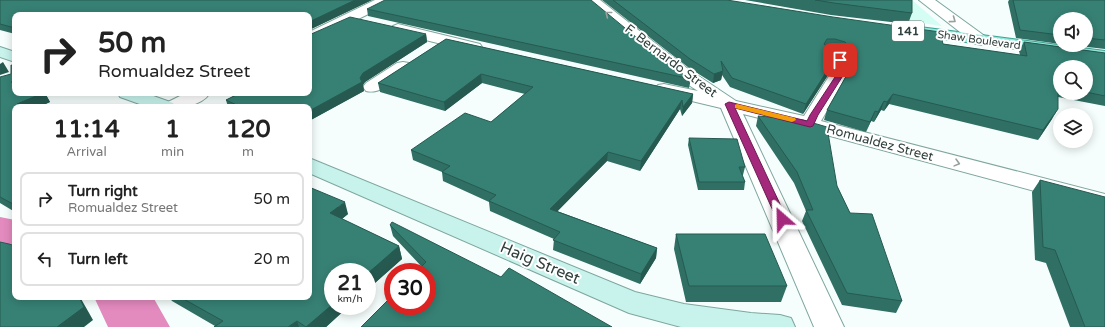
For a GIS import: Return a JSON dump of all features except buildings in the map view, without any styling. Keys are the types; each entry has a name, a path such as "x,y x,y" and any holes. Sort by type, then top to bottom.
{"main road":[{"name":"Shaw Boulevard","path":"901,30 1105,56"},
{"path":"0,52 12,56"},
{"path":"135,96 158,104"},
{"name":"Haig Street","path":"312,166 576,278 629,302 684,316 751,325 780,327"}],"street":[{"path":"312,37 386,0"},
{"name":"F. Bernardo Street","path":"591,0 682,73 729,104 829,327"},
{"path":"926,0 980,40"},
{"path":"350,18 491,51"},
{"path":"372,87 444,40"},
{"path":"810,124 814,115 840,74 840,60 831,53"},
{"name":"Romualdez Street","path":"647,86 810,124 1105,202"},
{"path":"179,104 195,96"}],"shaded area":[{"path":"774,0 912,0 942,26 783,2"}],"waterway":[{"path":"0,235 12,237"},
{"path":"125,300 139,327"}],"slow traffic":[{"path":"737,106 792,120"}],"route":[{"path":"782,219 729,104 810,124 814,115 840,74 840,60"}]}
